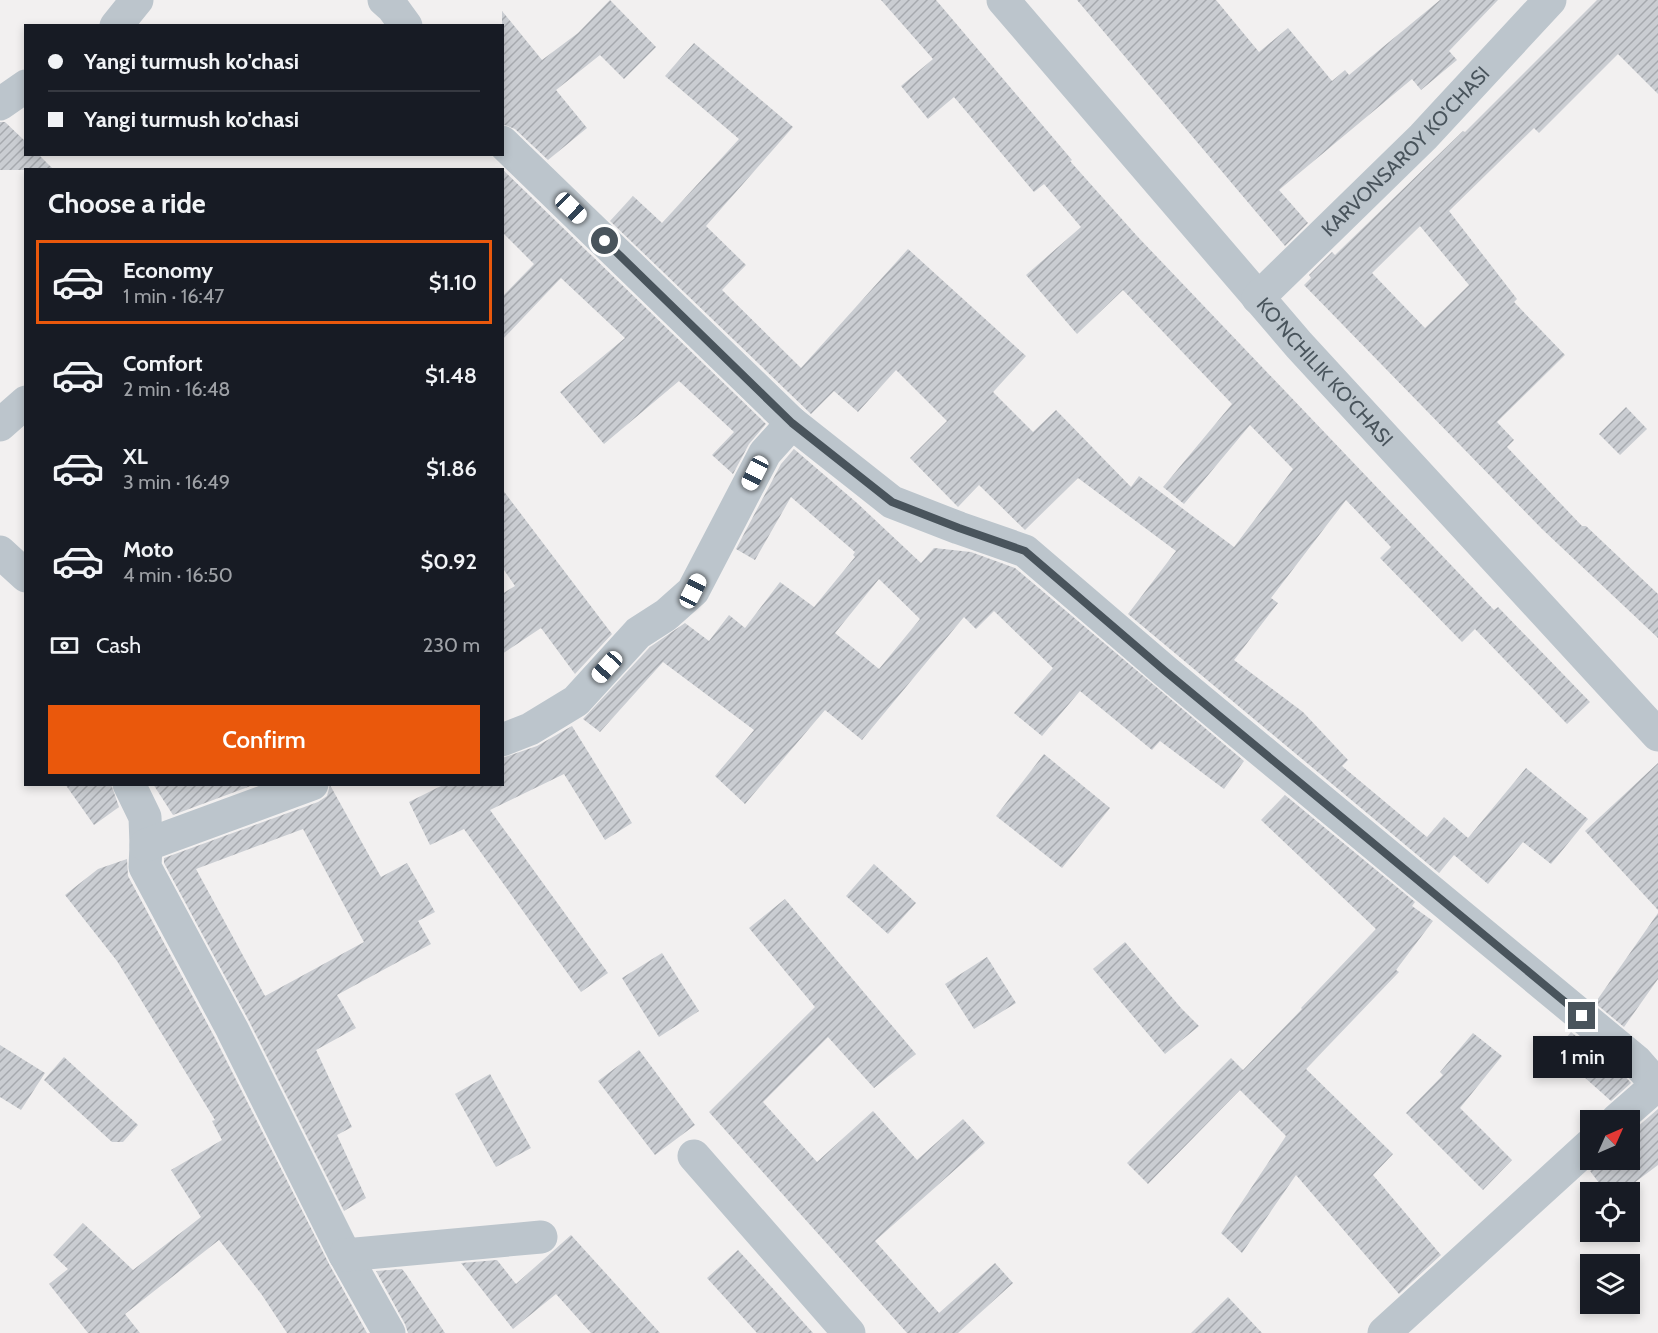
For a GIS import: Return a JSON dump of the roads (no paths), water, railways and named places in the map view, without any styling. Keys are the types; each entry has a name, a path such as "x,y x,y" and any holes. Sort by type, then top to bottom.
{"street":[{"path":"118,24 137,0"},
{"path":"384,0 404,24"},
{"name":"KO‘NCHILIK KO'CHASI","path":"1003,0 1258,298 1658,735"},
{"name":"KARVONSAROY KO'CHASI","path":"1258,298 1423,137 1550,0"},
{"path":"0,104 24,87"},
{"path":"504,144 792,423 892,502 1025,551 1165,671 1636,1061 1657,1086 1629,1110"},
{"path":"0,425 24,404"},
{"path":"504,739 530,729 576,701 638,633 666,615 693,591 765,453 792,423"},
{"path":"0,552 24,574"},
{"path":"130,786 145,817 145,867 232,1029 345,1256 389,1333"},
{"path":"146,845 307,786"},
{"path":"1384,1333 1580,1154"},
{"path":"694,1156 849,1333"},
{"path":"345,1256 540,1237"}]}
